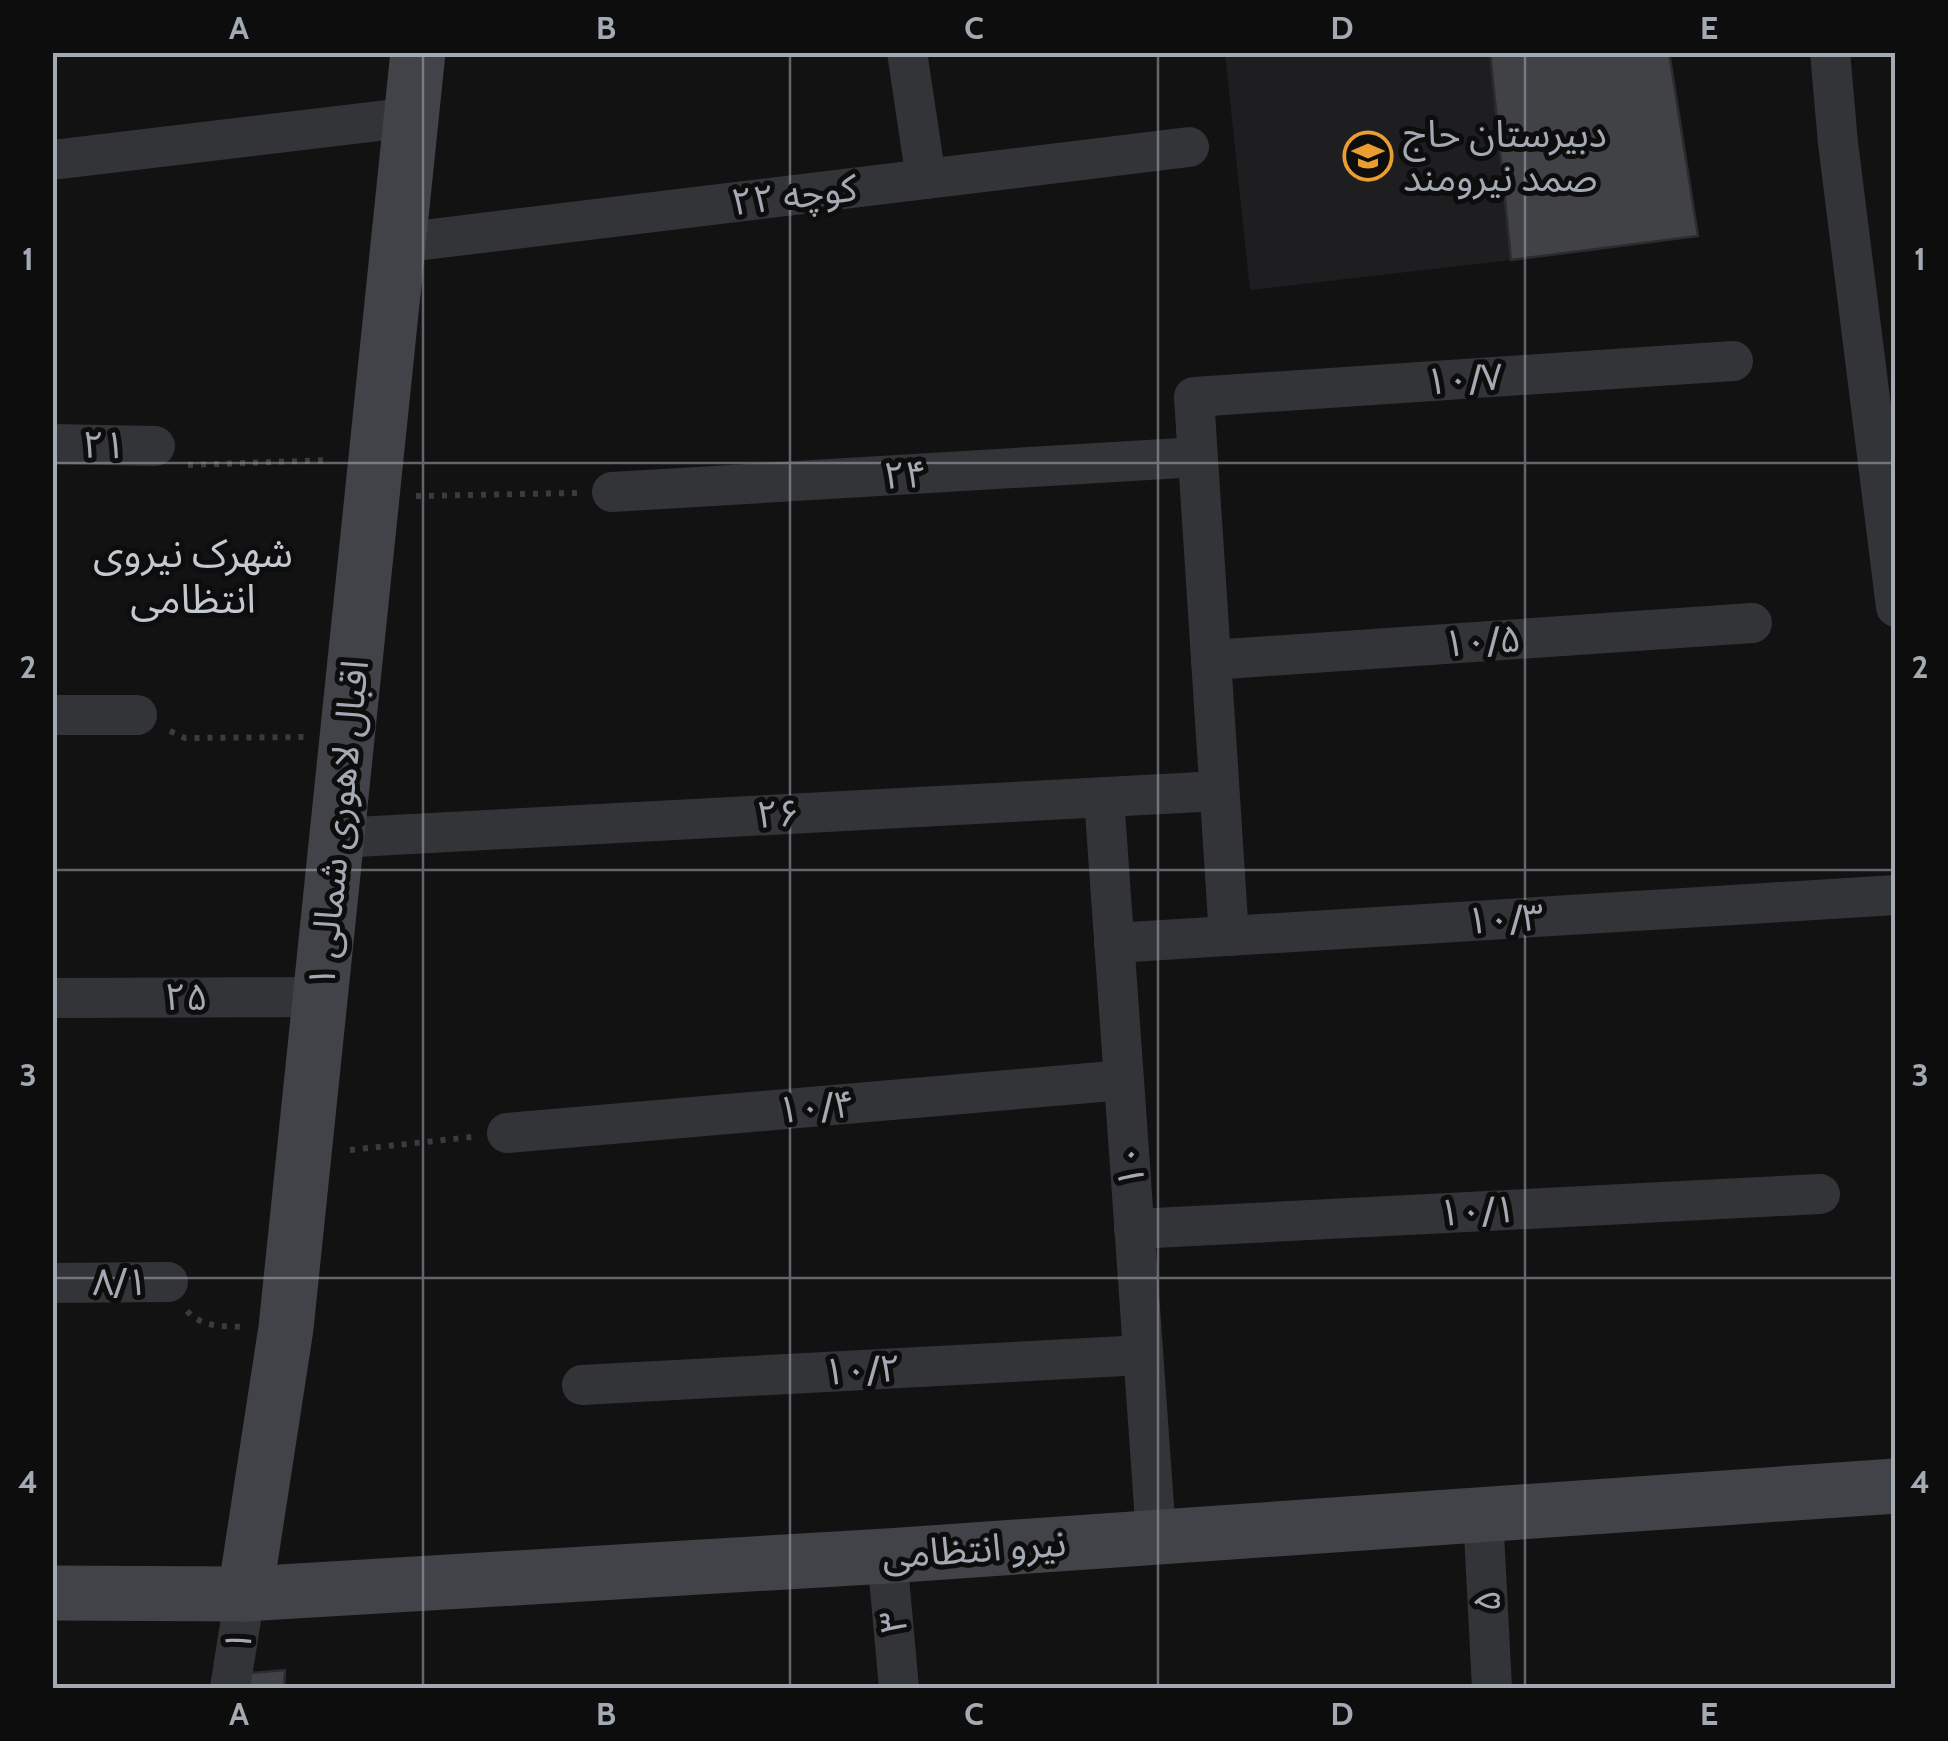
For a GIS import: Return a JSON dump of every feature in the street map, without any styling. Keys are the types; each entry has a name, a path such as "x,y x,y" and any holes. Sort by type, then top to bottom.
{"street":[{"name":"اقبال لاهوری شمالی ۱","path":"245,1594 286,1328 418,52"},
{"path":"907,52 926,179"},
{"path":"1830,52 1840,162 1896,607"},
{"path":"52,160 412,117"},
{"name":"کوچه ۲۲","path":"399,243 1188,147"},
{"name":"۱۰/۷","path":"1198,457 1194,396 1733,362"},
{"name":"۲۱","path":"52,444 155,446"},
{"path":"1198,457 1229,936"},
{"name":"۲۴","path":"612,492 1198,457"},
{"name":"۱۰/۵","path":"1211,660 1752,623"},
{"path":"52,715 137,715"},
{"name":"۲۶","path":"336,838 1219,791"},
{"name":"۱۰","path":"1104,797 1156,1536"},
{"name":"۱۰/۳","path":"1114,943 1896,895"},
{"name":"۲۵","path":"52,998 320,997"},
{"name":"۱۰/۴","path":"507,1134 1124,1080"},
{"name":"۱۰/۱","path":"1134,1229 1820,1194"},
{"name":"۸/۱","path":"52,1283 168,1282"},
{"name":"۱۰/۲","path":"582,1384 1143,1355"},
{"name":"نیرو انتظامی","path":"52,1593 245,1594 887,1556 1896,1486"},
{"name":"۵","path":"1483,1514 1492,1688"},
{"name":"۳","path":"887,1556 899,1688"},
{"name":"۱","path":"230,1688 245,1594"}],"path":[{"path":"155,446 174,465 612,492"},
{"path":"137,715 185,738 347,736"},
{"path":"304,1155 507,1134"},
{"name":"۸/۱","path":"168,1282 196,1321 218,1326 286,1328"}],"shaded area":[{"name":"دبیرستان حاج صمد نیرومند","path":"1225,53 1490,53 1511,260 1250,290"}],"building":[{"path":"1490,52 1669,52 1698,236 1511,260"},
{"path":"285,1670 284,1688 248,1688 250,1673"}],"place":[{"name":"دبیرستان حاج صمد نیرومند","path":"1368,156"}],"district":[{"name":"شهرک نیروی انتظامی","path":"193,576"}]}
